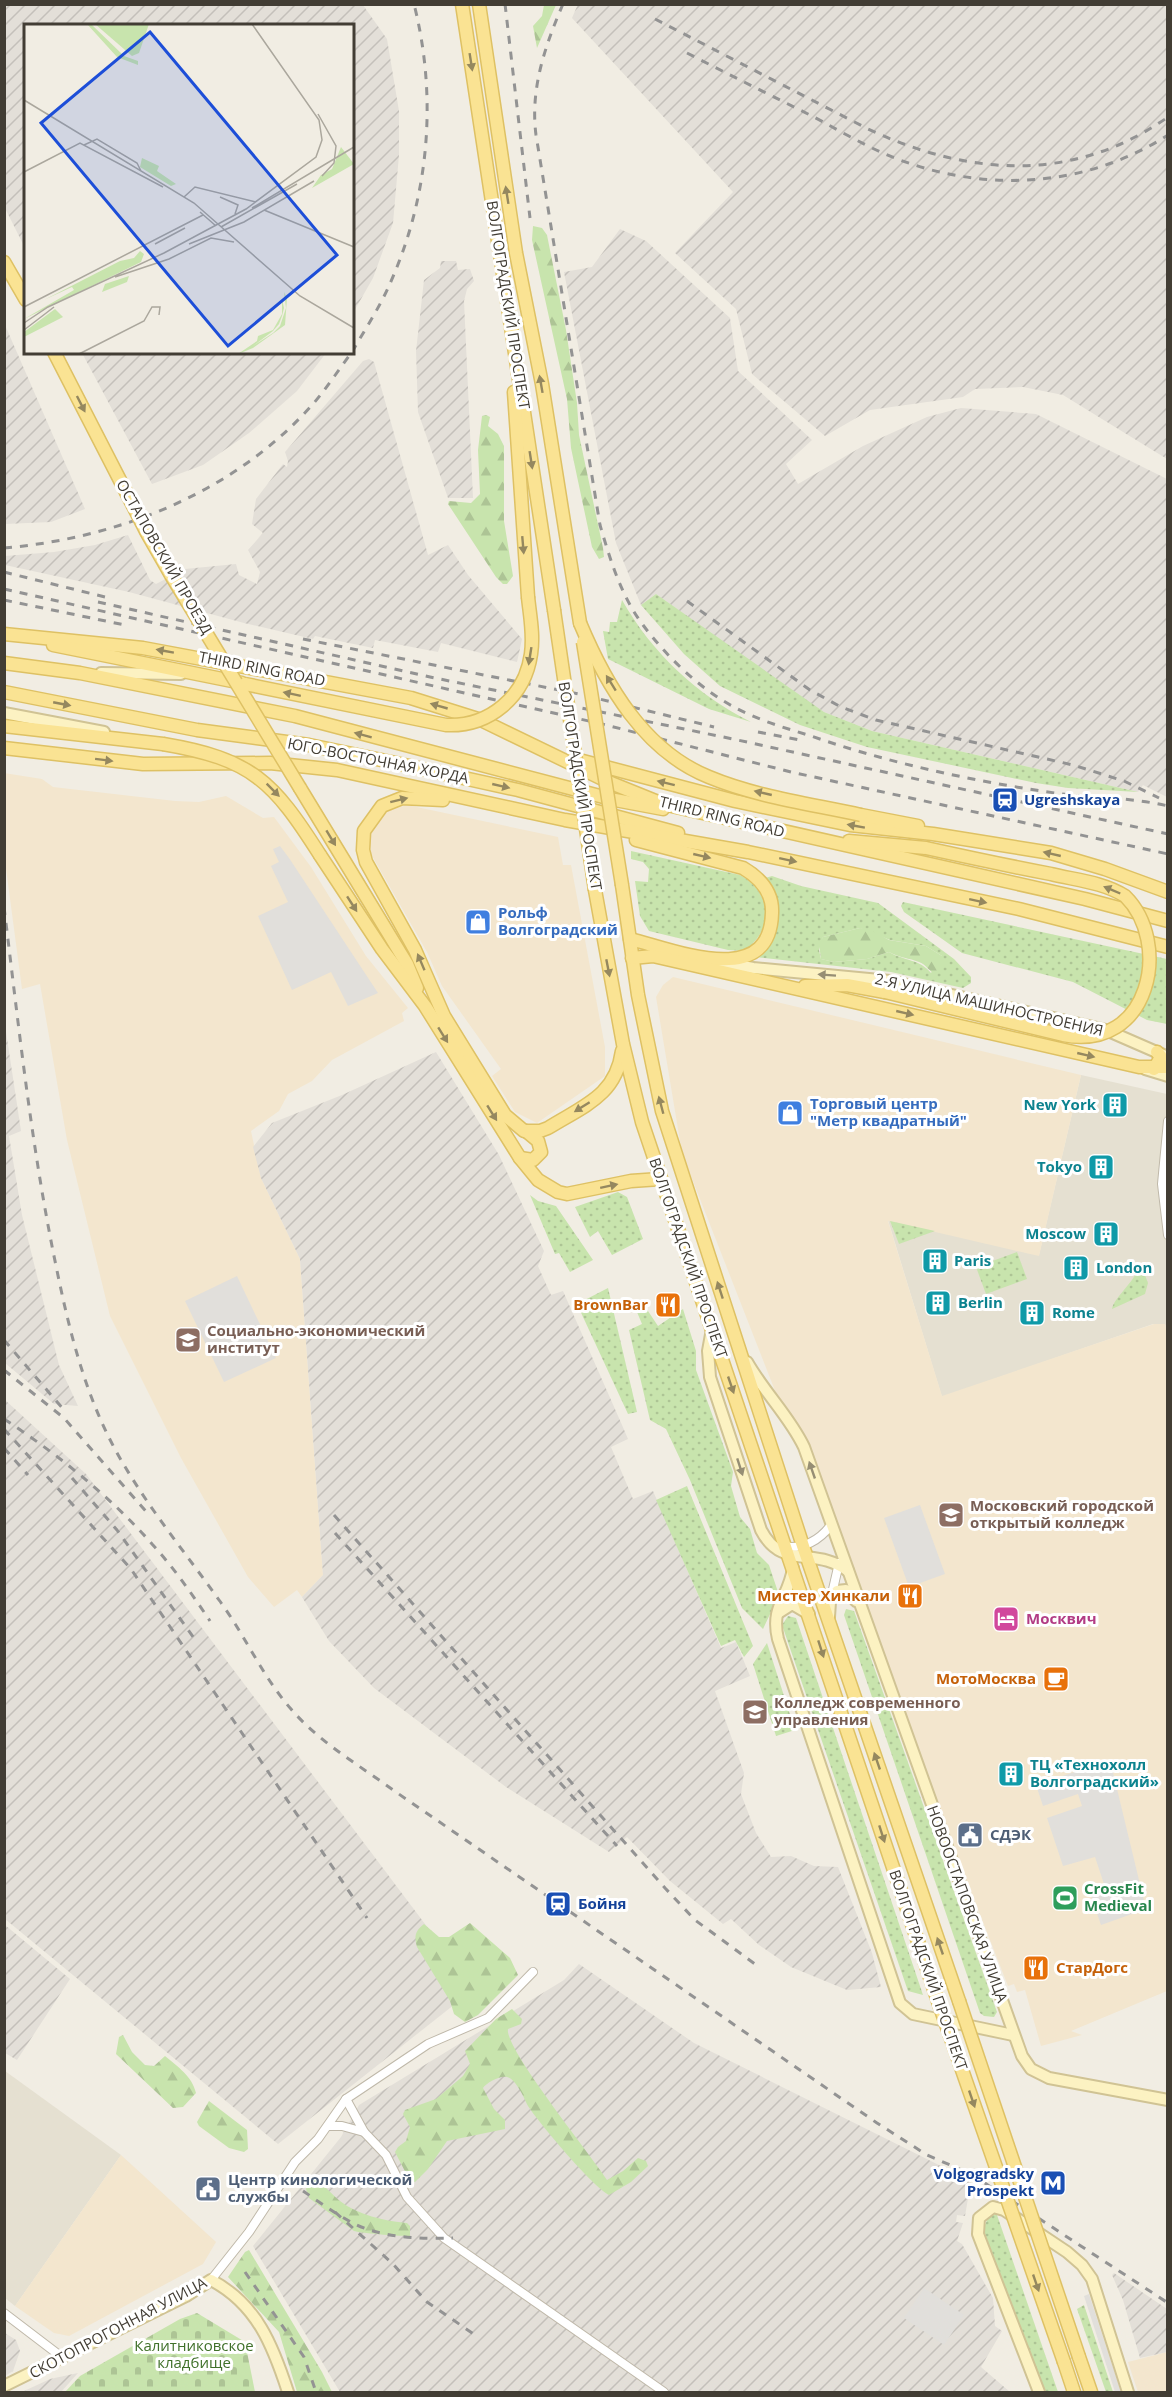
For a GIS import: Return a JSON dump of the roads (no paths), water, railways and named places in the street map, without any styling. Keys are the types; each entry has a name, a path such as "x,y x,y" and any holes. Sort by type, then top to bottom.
{"main road":[{"name":"ВОЛГОГРАДСКИЙ ПРОСПЕКТ","path":"462,4 595,890 622,1044 660,1179 939,2004 1074,2392"},
{"name":"ВОЛГОГРАДСКИЙ ПРОСПЕКТ","path":"479,4 516,253 542,384 630,939 662,1111 805,1551 1090,2392"},
{"path":"4,262 24,297"},
{"path":"4,635 446,726 478,722 506,704 526,675 532,641 510,319"},
{"name":"ОСТАПОВСКИЙ ПРОЕЗД","path":"55,354 147,533 407,964 425,1006"},
{"path":"580,623 598,664 632,716 659,746 708,777 861,815 1005,842 1018,847"},
{"name":"THIRD RING ROAD","path":"4,635 143,648 265,669 420,700 460,712 506,731 639,795 671,806 1085,899 1167,921"},
{"name":"ЮГО-ВОСТОЧНАЯ ХОРДА","path":"4,663 80,673 295,716 615,800 727,820"},
{"path":"80,673 194,675"},
{"name":"ЮГО-ВОСТОЧНАЯ ХОРДА","path":"4,693 196,730 309,745 391,762 551,798 748,852"},
{"path":"4,713 219,756 257,775 288,806 382,949 425,1006 520,1158 538,1180 558,1192 567,1194 631,1181 660,1179"},
{"path":"4,726 164,744"},
{"path":"506,731 581,761 735,801 865,828 933,834 1018,847 1080,861 1167,892"},
{"name":"THIRD RING ROAD","path":"4,748 143,764 270,763 315,767 390,780 565,820 748,852 1019,909 1167,947"},
{"path":"487,804 414,797 391,801 382,806 370,820 364,831 363,850 372,874 415,950 444,1016 505,1115 538,1141 540,1152 533,1160 520,1158"},
{"path":"565,820 574,826 728,862 753,874 767,890 771,900 769,930 760,945 747,956 719,961"},
{"path":"786,971 784,986 847,985 1063,1035 1089,1038 1111,1033 1129,1023 1145,1006 1156,985 1160,963 1154,931 1142,912 1125,896 1092,883 926,848 804,837"},
{"name":"2-Я УЛИЦА МАШИНОСТРОЕНИЯ","path":"630,939 719,961 786,971 890,981 1106,1030 1162,1055"},
{"name":"2-Я УЛИЦА МАШИНОСТРОЕНИЯ","path":"633,957 653,956 1139,1067 1167,1076"},
{"path":"524,1131 540,1131 548,1128 610,1086 618,1071 622,1044"},
{"path":"1154,1069 1162,1055"},
{"path":"1139,1067 1154,1069 1167,1067"},
{"path":"712,1329 708,1351 710,1377 760,1530 776,1551 805,1551 843,1568"},
{"name":"ВОЛГОГРАДСКИЙ ПРОСПЕКТ","path":"738,1346 756,1378 797,1431 841,1553 843,1568"},
{"path":"793,1568 792,1579 775,1618 778,1639 900,2003 913,2014 1013,2035"},
{"name":"НОВООСТАПОВСКАЯ УЛИЦА","path":"843,1568 859,1605 1013,2035 1026,2063 1040,2075 1071,2084 1167,2100"},
{"path":"829,1621 830,1602 834,1594 841,1590 851,1594 859,1605"},
{"path":"775,1618 782,1609 792,1604 809,1614"},
{"path":"1039,2392 978,2234 979,2218 993,2207 1004,2210 1082,2265 1092,2279 1128,2392"},
{"path":"211,2280 239,2299 255,2316 273,2347 288,2392"},
{"name":"СКОТОПРОГОННАЯ УЛИЦА","path":"4,2386 186,2296 211,2280"}],"street":[{"path":"1167,1121 1161,1184 1167,1235"},
{"path":"805,1551 831,1525"},
{"path":"830,1602 843,1568"},
{"name":"СКОТОПРОГОННАЯ УЛИЦА","path":"211,2280 249,2232 295,2162 328,2127 346,2099 428,2044 488,2018 533,1972"},
{"path":"346,2099 364,2132 386,2155 407,2198 444,2238 664,2392"},
{"path":"328,2127 342,2126 364,2132"},
{"path":"4,2313 63,2358"}],"railway":[{"path":"354,349 384,296 402,254 421,184 427,112 426,76 414,4"},
{"path":"505,4 530,218"},
{"path":"563,4 540,68 535,101 536,135 600,525 622,590 643,625 673,660 709,691 734,707 772,723 870,755 962,777 1055,793 1168,806"},
{"path":"655,19 868,129 906,145 982,164 1020,166 1058,163 1095,154 1132,139 1168,117"},
{"path":"687,53 878,151 934,171 968,177 1003,180 1037,179 1071,174 1104,165 1137,152 1168,135"},
{"path":"4,548 47,543 90,534 173,505 212,486 248,462 282,435 313,404 351,354"},
{"path":"4,572 109,598"},
{"path":"4,589 602,724 791,772 1168,854"},
{"path":"4,600 125,625"},
{"path":"687,601 810,690 841,707 876,720 1073,765 1124,781 1159,798"},
{"path":"98,602 430,677 733,739 1168,834"},
{"path":"303,639 579,694 714,727"},
{"path":"758,732 800,740"},
{"path":"4,907 25,1077 44,1204 63,1299 76,1351 93,1402 127,1471 228,1613 271,1683 291,1709 314,1732 353,1762 877,2123 927,2155 971,2174 1168,2303"},
{"path":"4,1340 64,1410"},
{"path":"4,1370 64,1418 150,1516"},
{"path":"4,1419 63,1461 119,1509 168,1562 210,1621"},
{"path":"4,1429 131,1569 367,1918"},
{"path":"4,1448 28,1475"},
{"path":"72,1478 117,1530 196,1641"},
{"path":"334,1515 695,1920 759,1967"},
{"path":"335,1533 617,1846"},
{"path":"303,2191 332,2211 374,2231 414,2238 453,2238"},
{"path":"335,2212 392,2263 427,2302 478,2337"},
{"path":"245,2272 304,2357 316,2392"}],"place":[{"name":"Ugreshskaya","path":"1005,800"},
{"name":"Рольф Волгоградский","path":"478,922"},
{"name":"New York","path":"1115,1105"},
{"name":"Торговый центр \"Метр квадратный\"","path":"790,1113"},
{"name":"Tokyo","path":"1101,1167"},
{"name":"Moscow","path":"1106,1234"},
{"name":"Paris","path":"935,1261"},
{"name":"London","path":"1076,1268"},
{"name":"Berlin","path":"938,1303"},
{"name":"BrownBar","path":"668,1305"},
{"name":"Rome","path":"1032,1313"},
{"name":"Социально-экономический институт","path":"188,1340"},
{"name":"Московский городской открытый колледж","path":"951,1515"},
{"name":"Мистер Хинкали","path":"910,1596"},
{"name":"Москвич","path":"1006,1619"},
{"name":"МотоМосква","path":"1056,1679"},
{"name":"Колледж современного управления","path":"755,1712"},
{"name":"ТЦ «Технохолл Волгоградский»","path":"1011,1774"},
{"name":"СДЭК","path":"970,1835"},
{"name":"CrossFit Medieval","path":"1065,1898"},
{"name":"Бойня","path":"558,1904"},
{"name":"СтарДогс","path":"1036,1968"},
{"name":"Volgogradsky Prospekt","path":"1053,2183"},
{"name":"Центр кинологической службы","path":"208,2189"}],"park label":[{"name":"Калитниковское кладбище","path":"194,2354"}]}
